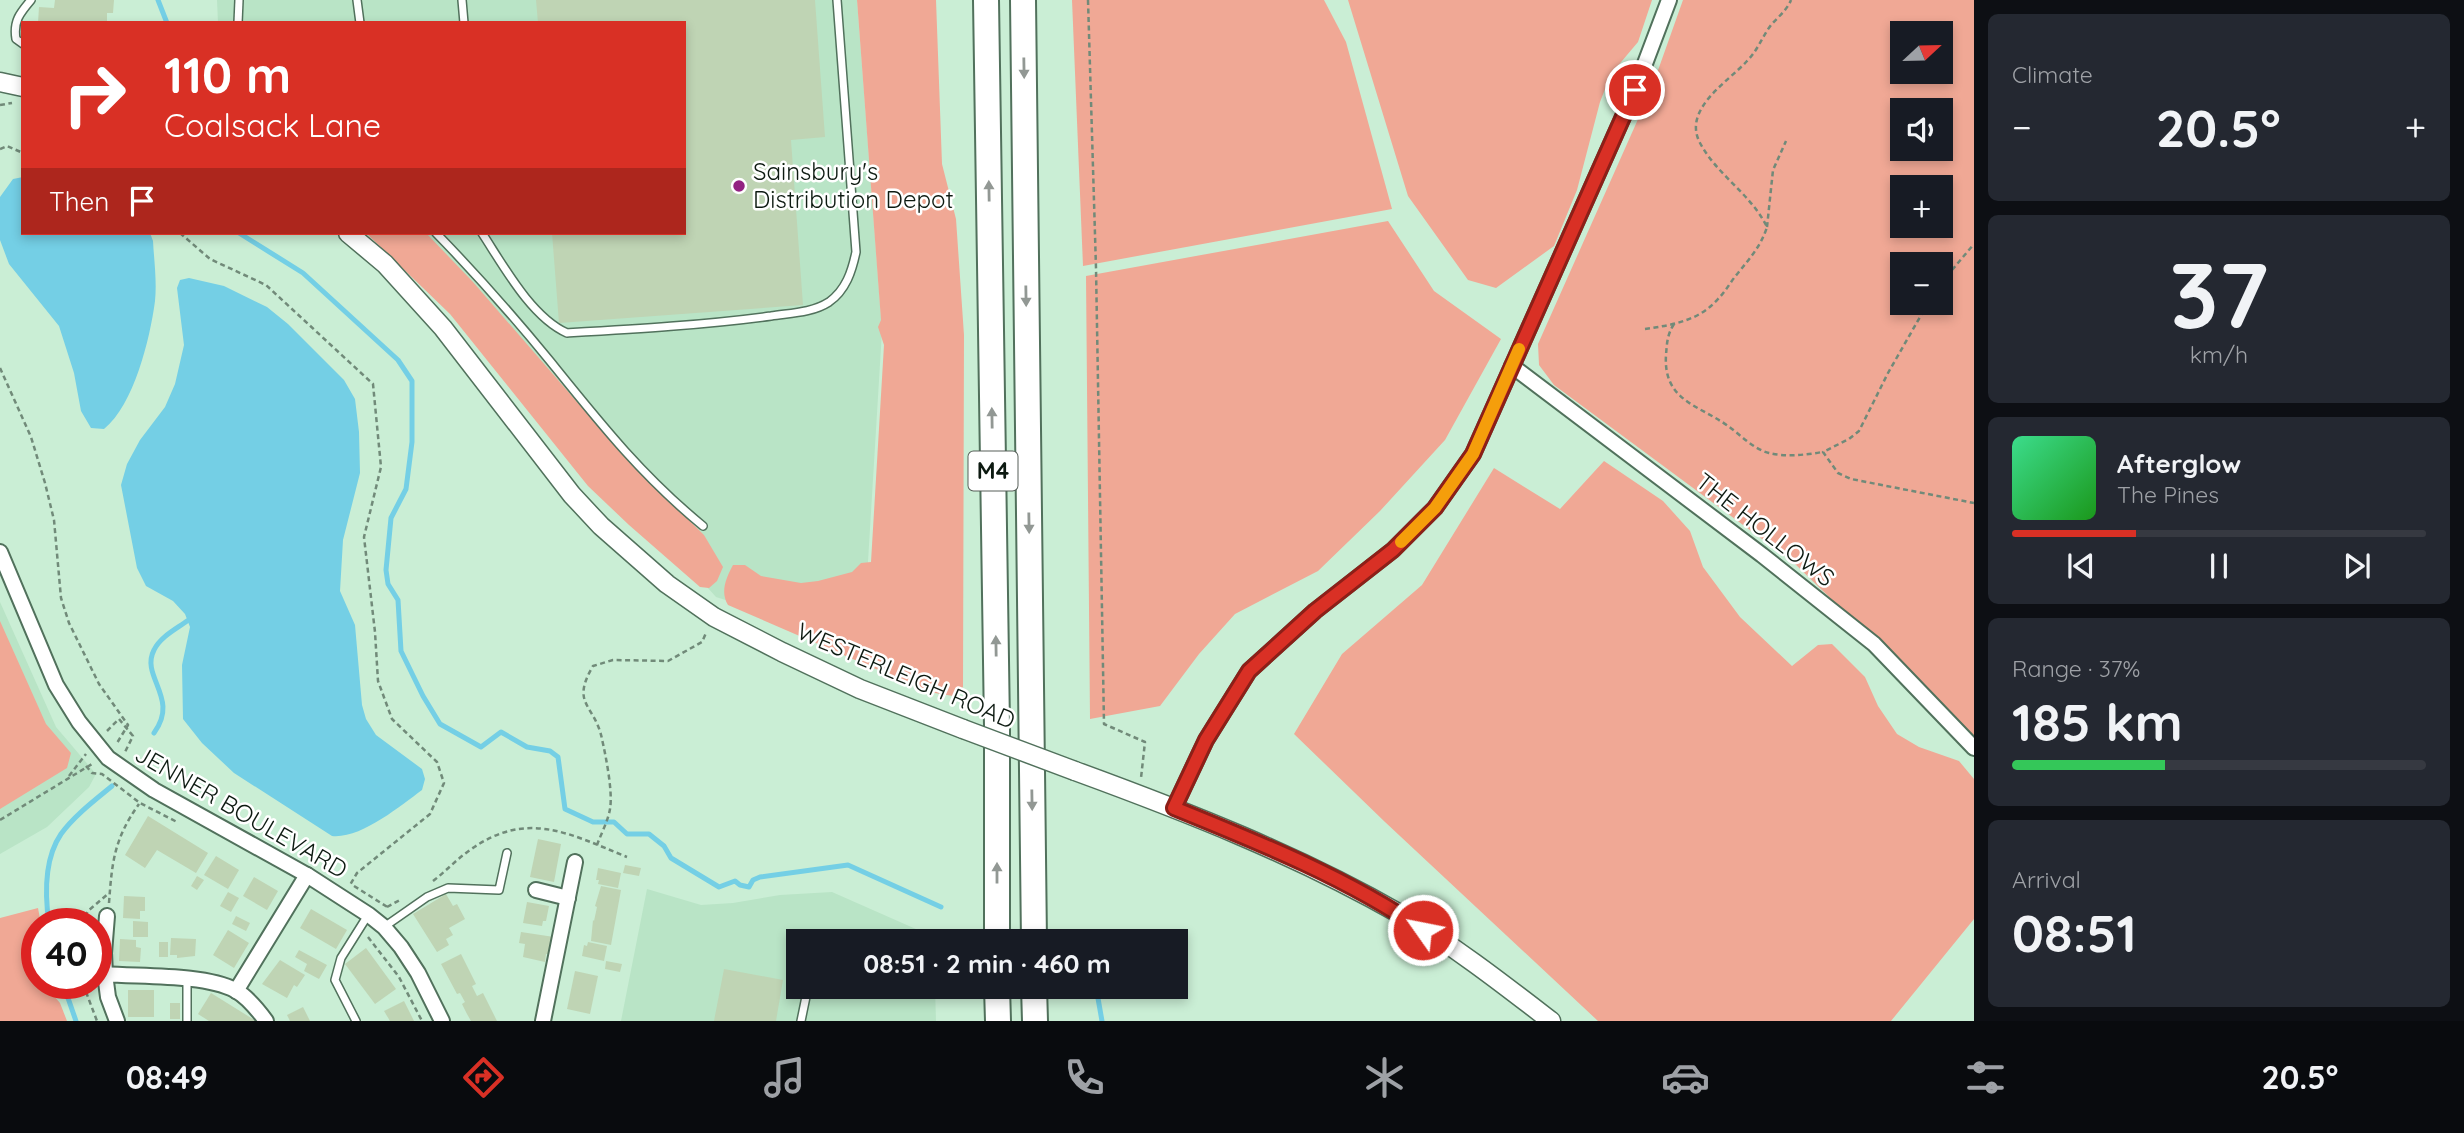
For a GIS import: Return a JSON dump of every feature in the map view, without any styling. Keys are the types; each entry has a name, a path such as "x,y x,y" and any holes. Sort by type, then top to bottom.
{"highway":[{"name":"M4","path":"986,0 997,726 997,929"},
{"name":"M4","path":"1023,0 1034,929"},
{"path":"998,999 998,1021"},
{"path":"1034,999 1035,1021"}],"street":[{"path":"1174,808 1206,740 1249,671 1315,611 1393,550 1435,508 1473,454 1635,90 1669,0"},
{"name":"WESTERLEIGH ROAD","path":"350,235 385,264 443,328 572,495 601,526 667,584 714,617 860,689 1139,794 1292,857 1403,916 1505,985 1551,1021"},
{"name":"THE HOLLOWS","path":"1511,366 1762,555 1874,644 1974,748"},
{"name":"JENNER BOULEVARD","path":"0,553 56,685 79,722 108,758 154,789 307,875 369,915 384,927 418,973 442,1021"},
{"path":"543,1021 576,855"},
{"path":"236,991 307,875"},
{"path":"536,890 568,898"},
{"path":"112,975 210,982 236,991 260,1012 266,1021"},
{"path":"109,999 117,1021"}],"lane":[{"path":"21,42 16,38 14,27 18,15 31,0"},
{"path":"238,21 239,0"},
{"path":"357,0 360,21"},
{"path":"462,0 464,21"},
{"path":"483,235 535,308 554,327 566,333 736,321 815,309 830,301 843,288 851,274 856,252 837,0"},
{"path":"438,235 471,268 617,444 666,496 703,526"},
{"path":"384,927 427,897 448,888 499,890 507,853"},
{"path":"356,1021 335,980 341,958 369,915"},
{"path":"187,980 187,1021"},
{"path":"801,1021 806,999"}],"path":[{"path":"1088,0 1104,724 1145,742 1139,794"},
{"path":"1767,227 1761,215 1700,143 1695,129 1697,115 1706,102 1756,51 1791,0"},
{"path":"1645,329 1674,324 1705,312 1720,298 1755,253 1767,227 1773,170 1786,141"},
{"path":"0,149 7,146 21,152"},
{"path":"182,235 210,259 266,285 373,384 381,467 364,537 375,632 377,681 392,719 437,762 444,783 430,814 358,873 350,885"},
{"path":"1953,269 1974,244"},
{"path":"1674,324 1667,334 1665,359 1669,381 1679,397 1728,426 1755,447 1782,455 1823,452 1859,431 1921,315"},
{"path":"0,368 31,437 45,483 54,520 61,598 69,623 99,684 128,726 108,758 86,766 0,820"},
{"path":"1823,452 1838,473 1851,479 1974,503"},
{"path":"597,845 609,811 610,792 602,737 583,700 584,681 593,666 613,660 668,662 702,642 714,617"},
{"path":"86,766 92,773 102,775 140,803"},
{"path":"110,893 112,859 121,834 140,803 154,789"},
{"path":"576,855 580,838"},
{"path":"89,999 97,1021"}],"shaded area":[{"path":"217,0 857,0 882,331 863,644 716,597 391,235 686,235 686,21 218,21"},
{"path":"857,0 936,0 942,164 956,219 964,335 963,687 953,696 929,692 728,605 724,595 726,580 733,565 745,565 761,576 801,583 852,572 861,563 871,562 884,345 878,327 881,320"},
{"path":"1072,0 1324,0 1346,42 1392,209 1083,266"},
{"path":"1348,0 1652,0 1638,42 1611,74 1600,102 1577,190 1554,246 1496,288 1468,280 1408,196"},
{"path":"1683,0 1974,0 1974,737 1793,562 1554,385 1539,365 1538,344 1651,90"},
{"path":"1388,221 1434,291 1501,339 1445,440 1380,511 1318,571 1235,614 1199,654 1160,706 1090,719 1086,276"},
{"path":"368,235 428,235 473,282 623,455 704,535 723,567 717,581 709,588 700,587 588,486 450,314"},
{"path":"1604,461 1663,501 1690,531 1703,567 1740,617 1792,666 1818,645 1832,644 1865,677 1878,706 1897,734 1919,747 1959,761 1974,779 1974,919 1891,1021 1598,1021 1294,734 1342,654 1422,585 1494,468 1560,509"},
{"path":"0,602 56,727 96,774 89,787 47,827 0,854"},
{"path":"0,621 46,724 71,753 67,768 0,809"},
{"path":"647,889 701,905 780,895 832,892 916,929 786,929 786,999 935,999 936,1021 621,1021"},
{"path":"21,912 21,999 57,999 67,1021 0,1021 0,918"}],"water":[{"path":"21,177 21,235 151,235 153,241 155,301 145,352 124,404 104,429 91,428 81,411 74,373 59,326 9,264 0,240 0,197 13,179"},
{"path":"189,278 224,286 267,307 288,324 344,380 355,399 360,473 343,540 340,591 355,625 362,705 366,719 376,735 422,769 425,779 422,790 392,812 367,827 343,836 332,836 234,773 202,743 183,719 182,665 190,627 185,614 173,601 146,586 137,568 121,485 127,464 140,440 165,407 175,384 184,345 177,288 180,280"}],"building":[{"path":"55,0 114,0 113,13 107,13 107,21 38,21 39,7 54,8"},
{"name":"Sainsbury's Distribution Depot","path":"536,0 815,0 825,137 791,140 803,305 559,323 552,235 686,235 686,21 538,21"},
{"path":"148,816 208,853 196,873 157,850 145,868 125,855"},
{"path":"538,839 561,844 554,882 530,877"},
{"path":"216,856 239,870 228,889 204,875"},
{"path":"625,865 641,868 639,876 623,873"},
{"path":"598,868 621,873 618,888 598,884"},
{"path":"197,876 204,880 197,890 191,886"},
{"path":"254,877 278,891 267,910 243,896"},
{"path":"601,886 621,890 611,945 591,941 597,907 595,906"},
{"path":"228,892 239,898 231,912 220,906"},
{"path":"446,894 453,906 457,904 465,919 449,928 453,935 446,939 449,945 437,952 413,914"},
{"path":"124,896 145,897 145,911 140,911 140,919 123,918"},
{"path":"527,902 549,906 546,921 543,921 542,926 523,923"},
{"path":"311,909 347,930 336,949 300,928"},
{"path":"236,916 250,923 246,931 232,924"},
{"path":"133,921 148,922 148,937 133,937"},
{"path":"228,930 249,943 234,968 213,955"},
{"path":"521,932 554,937 551,954 546,954 545,962 523,957 525,944 519,943"},
{"path":"171,938 196,939 195,956 177,958 177,955 170,955"},
{"path":"120,939 136,940 136,947 141,948 140,962 119,961"},
{"path":"159,942 168,942 168,957 159,957"},
{"path":"588,942 607,946 604,961 582,956 584,945 587,946"},
{"path":"366,948 396,989 375,1004 345,964"},
{"path":"299,950 327,965 319,979 304,971 307,964 295,957"},
{"path":"461,954 476,984 472,986 477,996 483,993 497,1021 471,1021 467,1014 462,1004 465,1002 460,993 457,994 441,964"},
{"path":"280,960 305,975 297,987 294,985 287,998 262,984"},
{"path":"606,961 622,964 620,972 605,969"},
{"path":"724,969 783,980 776,1021 714,1021"},
{"path":"575,971 598,976 590,1014 567,1009"},
{"path":"128,990 154,990 154,1017 128,1017"},
{"path":"211,993 256,1021 209,1021 198,1014"},
{"path":"404,1001 414,1021 390,1021 384,1011"},
{"path":"170,1003 180,1003 180,1019 170,1019"},
{"path":"303,1007 310,1021 290,1021 287,1015"}],"waterway":[{"path":"158,0 166,21"},
{"path":"242,235 303,273 398,360 412,381 412,442 406,489 391,518 386,570 388,584 398,600 401,651 440,724 481,747 501,732 527,747 550,751 558,757 565,809 593,822 614,822 627,834 649,834 664,846 671,858 719,887 735,881 749,887 753,880 760,877 848,865 941,907"},
{"path":"154,733 163,709 151,660 160,641 187,621"},
{"path":"48,908 47,878 55,844 72,821 112,786"},
{"path":"68,999 76,1021"},
{"path":"1098,999 1102,1021"}],"slow traffic":[{"path":"1401,542 1435,508 1473,454 1519,349"}],"place":[{"name":"Sainsbury's Distribution Depot","path":"739,186"}],"route":[{"path":"1423,930 1403,916 1292,857 1174,808 1206,740 1249,671 1315,611 1393,550 1435,508 1473,454 1635,90"}]}
